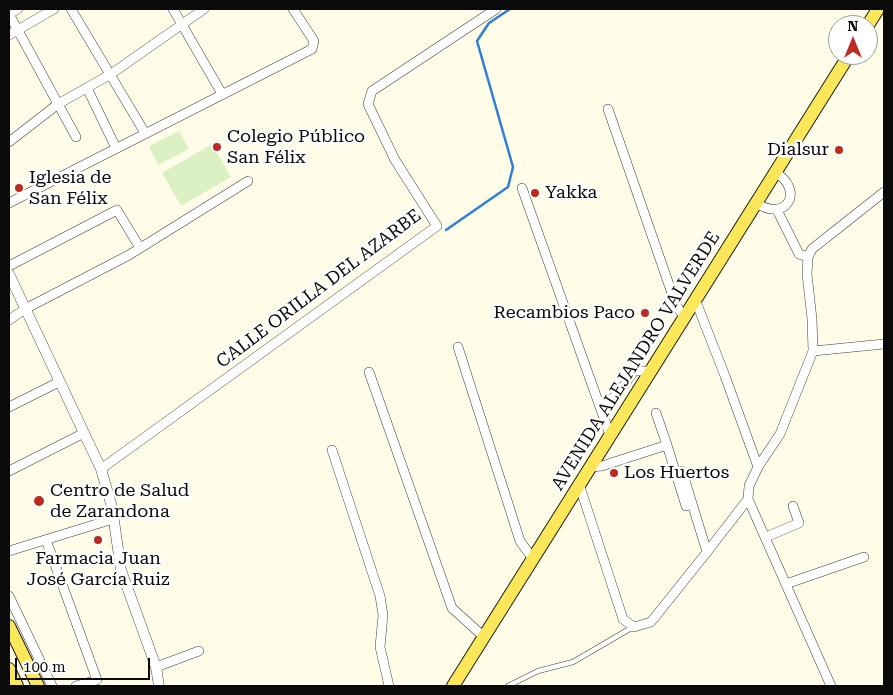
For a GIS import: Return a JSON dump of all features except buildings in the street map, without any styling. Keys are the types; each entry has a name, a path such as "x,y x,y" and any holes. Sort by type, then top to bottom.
{"main road":[{"name":"AVENIDA ALEJANDRO VALVERDE","path":"453,686 843,65"},
{"path":"9,626 38,686"},
{"path":"9,669 17,686"}],"street":[{"path":"18,9 9,14 76,137"},
{"path":"9,35 54,9"},
{"path":"71,9 145,133"},
{"path":"173,9 222,94"},
{"path":"9,142 58,104 111,74 204,9"},
{"path":"9,203 312,49 314,41 293,9"},
{"name":"CALLE ORILLA DEL AZARBE","path":"101,468 437,226 395,160 368,104 372,91 496,9"},
{"path":"87,88 116,148"},
{"path":"608,109 676,305 684,317"},
{"path":"756,203 765,209 777,210 788,202 790,189 787,180 775,172"},
{"path":"9,320 25,309 140,248 248,181"},
{"path":"522,188 610,435"},
{"path":"579,484 623,619 634,626 651,622 748,499 750,486 758,467 780,434 813,351 807,274 808,257 812,249 884,192"},
{"path":"9,266 118,210 140,248"},
{"path":"777,210 799,254 808,257"},
{"path":"9,274 101,468 111,502 121,570 156,667 159,686"},
{"path":"695,299 758,467"},
{"path":"813,351 884,344"},
{"path":"458,346 520,541 532,559"},
{"path":"600,406 610,402 618,394 634,371 650,371"},
{"path":"369,372 452,608 484,636"},
{"path":"9,406 60,382"},
{"path":"656,413 668,445 686,506"},
{"path":"9,470 84,433"},
{"path":"590,467 602,466 668,445"},
{"path":"332,450 380,596 383,615 380,647 389,686"},
{"path":"676,452 707,552"},
{"path":"748,499 831,686"},
{"path":"766,537 799,522 792,506"},
{"path":"9,552 113,519"},
{"path":"46,540 97,680 76,686"},
{"path":"786,584 864,557"},
{"path":"9,596 52,686"},
{"path":"156,667 199,652"}],"lane":[{"path":"508,686 538,671 573,662 634,626"}],"green space":[{"path":"179,131 189,149 158,165 149,146"},
{"path":"212,144 231,177 181,206 162,173"}],"waterway":[{"path":"446,230 508,187 513,167 477,41 489,23 510,9"}],"place":[{"name":"Colegio Público San Félix","path":"217,147"},
{"name":"Dialsur","path":"839,150"},
{"name":"Iglesia de San Félix","path":"19,188"},
{"name":"Yakka","path":"535,193"},
{"name":"Recambios Paco","path":"645,313"},
{"name":"Los Huertos","path":"614,473"},
{"name":"Centro de Salud de Zarandona","path":"39,501"},
{"name":"Farmacia Juan José García Ruiz","path":"98,540"}]}
